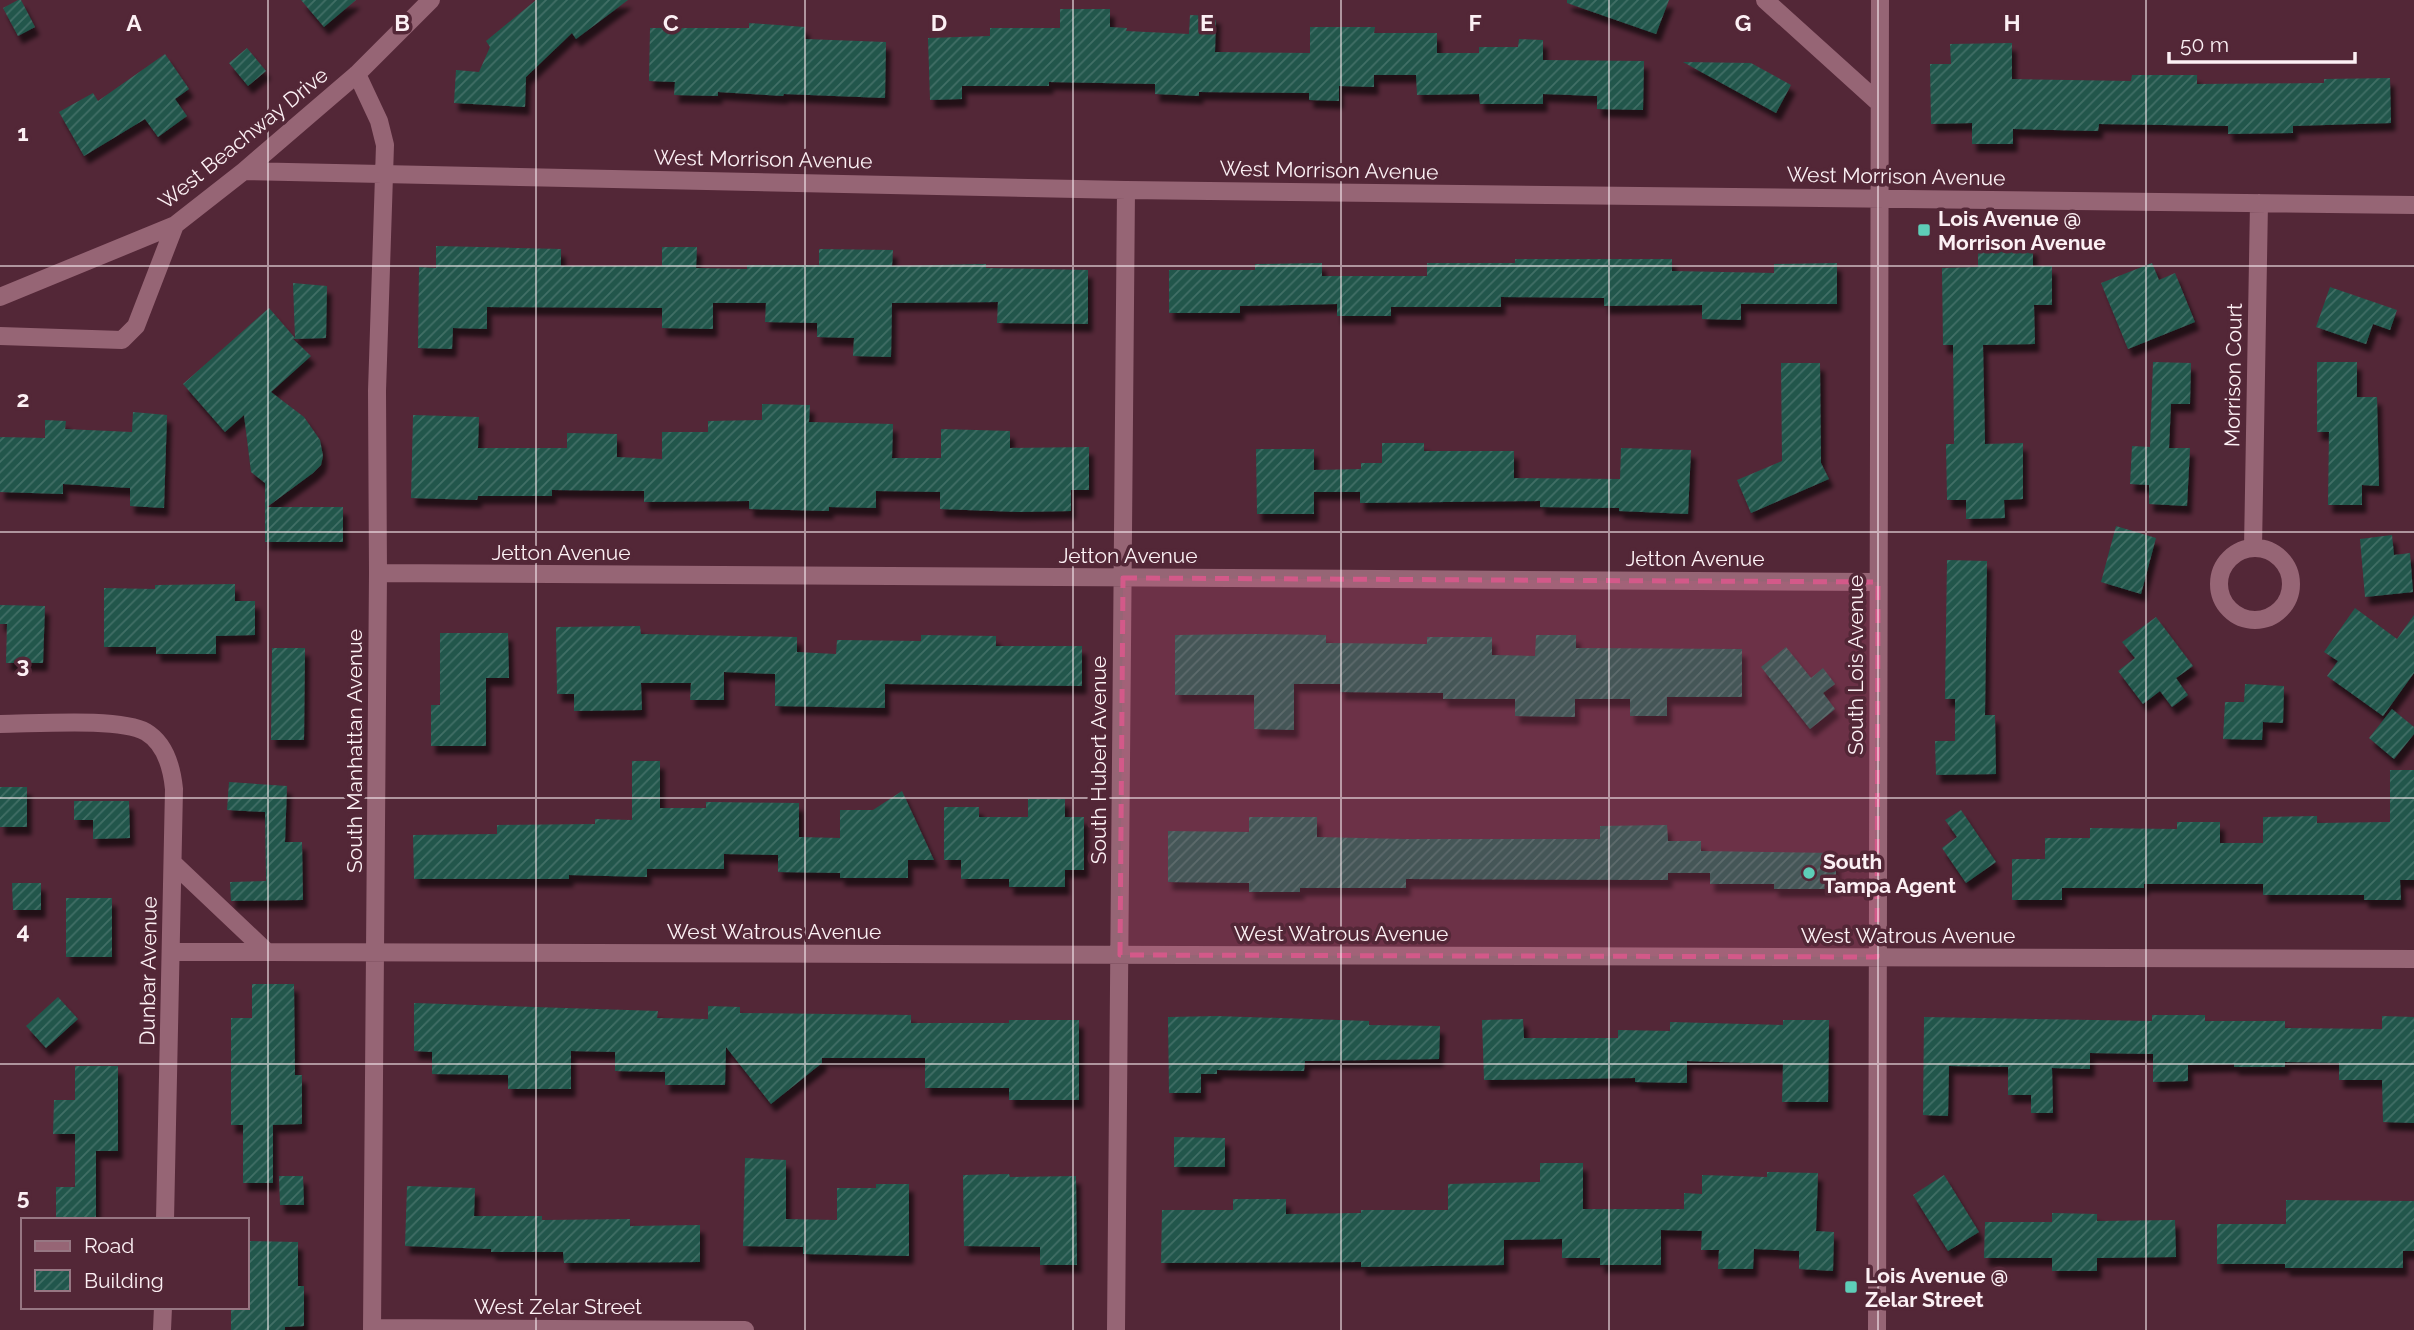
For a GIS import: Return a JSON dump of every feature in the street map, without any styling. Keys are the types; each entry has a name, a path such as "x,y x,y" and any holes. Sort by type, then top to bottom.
{"street":[{"name":"West Beachway Drive","path":"0,297 175,225 244,171 358,74 431,0"},
{"path":"1765,0 1879,103"},
{"name":"South Lois Avenue","path":"1877,1330 1880,0"},
{"name":"West Beachway Drive","path":"358,74 379,121 385,145 383,173"},
{"name":"West Morrison Avenue","path":"244,171 1126,190 2414,205"},
{"name":"South Manhattan Avenue","path":"372,1329 377,391 383,173"},
{"name":"South Hubert Avenue","path":"1116,1330 1126,190"},
{"name":"Morrison Court","path":"2253,548 2259,203"},
{"path":"0,335 122,340 136,326 175,225"},
{"path":"2253,548 2276,554 2290,573 2292,585 2283,607 2273,615 2250,620 2229,609 2219,588 2224,565 2231,556 2253,548"},
{"name":"Jetton Avenue","path":"378,573 1878,582"},
{"name":"Dunbar Avenue","path":"0,724 113,723 146,732 163,749 172,771 172,952 165,1218"},
{"path":"173,863 267,952"},
{"name":"West Watrous Avenue","path":"172,952 2414,959"},
{"path":"162,1330 163,1309"},
{"name":"West Zelar Street","path":"372,1329 745,1330"}],"highlighted area":[{"path":"1123,578 1878,582 1877,957 1120,955"}],"building":[{"path":"21,0 35,27 18,36 3,8"},
{"path":"301,0 356,0 324,27"},
{"path":"536,0 628,0 576,39 572,33 526,77 525,107 454,103 456,70 479,72 490,47 486,41"},
{"path":"1567,0 1669,0 1656,34 1567,3"},
{"path":"1060,9 1110,9 1110,27 1127,28 1126,31 1189,34 1190,15 1216,16 1215,52 1310,53 1310,27 1375,27 1374,33 1437,33 1437,53 1479,53 1479,47 1518,47 1519,39 1543,40 1543,60 1644,61 1643,110 1597,109 1597,96 1543,94 1543,104 1480,104 1479,94 1417,95 1416,75 1374,75 1374,87 1339,86 1339,101 1309,100 1309,93 1199,92 1199,96 1155,94 1155,84 1049,82 1049,86 962,86 962,99 930,100 928,38 990,36 990,28 1060,28"},
{"path":"749,23 805,27 805,39 886,42 885,98 718,92 718,96 674,95 675,82 649,81 650,28 749,28"},
{"path":"2012,43 2012,79 2131,81 2132,75 2197,75 2197,84 2324,83 2324,79 2390,78 2391,123 2293,126 2293,133 2228,134 2228,126 2099,124 2098,131 2013,129 2013,144 1972,144 1972,123 1931,124 1930,64 1951,64 1950,44"},
{"path":"247,48 266,71 248,86 229,63"},
{"path":"165,54 189,89 175,99 187,116 158,137 145,119 84,156 59,112 93,93 98,101"},
{"path":"1683,62 1751,63 1791,85 1776,113"},
{"path":"436,246 561,249 561,266 662,266 662,247 697,247 696,268 747,269 747,265 819,265 819,249 893,250 892,266 986,264 986,268 1088,270 1088,324 997,323 998,302 892,303 891,357 853,356 854,338 817,337 817,323 765,322 766,303 713,303 713,329 662,328 662,308 487,307 487,329 453,328 452,349 418,348 419,267 436,268"},
{"path":"1978,247 2033,247 2033,266 2052,266 2052,305 2034,305 2035,344 1983,345 1985,444 2023,443 2023,499 2004,500 2005,518 1966,519 1966,500 1947,500 1946,444 1954,444 1953,345 1943,345 1942,268 1978,267"},
{"path":"1515,259 1672,259 1672,271 1774,273 1774,264 1837,263 1837,304 1741,304 1741,320 1702,319 1702,305 1604,306 1604,298 1501,297 1501,307 1391,307 1391,316 1337,316 1337,304 1240,306 1240,313 1169,313 1169,270 1255,270 1255,264 1322,263 1322,276 1427,276 1427,263 1515,263"},
{"path":"2152,263 2159,280 2175,273 2195,322 2128,349 2101,283"},
{"path":"293,283 327,286 326,338 293,339 311,356 271,392 304,417 320,440 323,456 321,465 313,473 267,507 343,507 343,542 265,542 265,483 251,472 244,415 225,432 183,384 269,308 295,338"},
{"path":"2330,287 2397,310 2390,330 2373,324 2366,344 2316,327"},
{"path":"2153,362 2191,363 2190,404 2171,404 2169,448 2190,448 2187,506 2149,504 2149,485 2130,484 2132,446 2150,447"},
{"path":"2317,362 2357,362 2357,397 2377,397 2379,486 2362,485 2362,505 2328,505 2329,432 2317,432"},
{"path":"1781,363 1820,363 1821,463 1829,479 1751,513 1737,480 1782,461"},
{"path":"762,404 810,405 809,422 893,424 892,458 941,458 941,429 1010,431 1010,448 1089,447 1089,490 1071,490 1071,511 1019,512 940,509 940,492 876,491 876,508 829,507 829,511 749,509 749,501 644,502 644,491 552,490 552,496 478,496 477,500 411,498 413,415 479,417 478,448 567,448 567,433 617,434 617,457 662,459 662,432 708,432 708,421 762,420"},
{"path":"133,412 167,415 164,508 130,506 130,488 63,484 63,494 0,492 0,437 45,438 45,420 66,421 65,429 132,432"},
{"path":"1382,443 1424,443 1424,451 1514,451 1514,478 1620,479 1621,448 1691,450 1688,514 1619,511 1619,508 1540,507 1540,501 1360,503 1360,492 1314,492 1314,514 1257,514 1256,449 1314,449 1314,470 1361,469 1361,463 1382,463"},
{"path":"2116,526 2156,538 2141,594 2101,582"},
{"path":"2392,535 2394,555 2410,553 2413,592 2365,597 2360,539"},
{"path":"1947,560 1987,561 1985,715 1995,715 1996,774 1936,775 1935,741 1955,741 1955,699 1945,699"},
{"path":"235,584 235,601 255,601 255,635 216,636 216,654 156,654 156,647 104,647 104,588 155,589 155,585"},
{"path":"0,605 45,606 43,663 6,663 7,624 0,624"},
{"path":"2355,608 2397,639 2414,615 2414,673 2383,716 2327,676 2338,661 2324,652"},
{"path":"2156,617 2193,666 2176,678 2188,695 2172,707 2160,691 2143,704 2118,671 2135,658 2122,642"},
{"path":"640,626 641,634 797,637 797,652 836,654 837,640 921,641 921,635 996,636 996,646 1082,646 1082,686 885,684 885,708 775,706 775,674 724,672 724,700 690,700 691,683 641,683 642,710 574,711 574,694 557,694 556,627"},
{"path":"440,633 508,633 509,678 486,678 486,746 431,746 431,705 440,705"},
{"path":"1175,635 1326,635 1326,643 1427,644 1427,637 1492,637 1492,655 1535,656 1536,635 1576,635 1576,648 1742,649 1742,697 1667,697 1667,716 1630,716 1630,699 1575,699 1575,717 1515,716 1515,699 1443,699 1443,693 1340,692 1340,684 1294,684 1294,730 1254,729 1254,695 1175,695"},
{"path":"1786,647 1811,678 1823,668 1835,684 1823,693 1835,709 1810,729 1761,667"},
{"path":"272,648 305,648 304,740 271,740"},
{"path":"2245,684 2284,686 2283,723 2263,722 2262,740 2223,739 2225,702 2244,702"},
{"path":"2392,709 2414,727 2414,734 2394,759 2369,738"},
{"path":"632,761 660,761 660,808 706,808 706,802 799,803 799,837 840,838 840,810 873,810 902,791 934,860 908,860 908,878 840,878 840,873 778,872 778,855 724,854 724,869 647,869 647,877 569,875 569,879 414,879 413,835 497,834 497,825 595,824 595,819 632,820"},
{"path":"2390,770 2414,770 2414,880 2400,880 2401,900 2364,900 2364,895 2263,895 2263,884 2144,884 2144,888 2062,888 2062,900 2012,900 2012,859 2045,859 2045,838 2090,838 2090,828 2177,829 2177,822 2220,822 2220,843 2263,843 2263,817 2317,816 2317,823 2390,822"},
{"path":"229,782 287,786 285,842 302,842 303,900 231,901 230,882 266,881 265,812 227,810"},
{"path":"0,787 27,787 27,827 0,827"},
{"path":"1028,799 1065,799 1065,817 1084,817 1084,870 1065,870 1065,887 1009,887 1009,879 961,879 961,860 944,860 944,807 979,807 979,817 1028,817"},
{"path":"74,801 129,801 130,838 93,839 93,820 74,820"},
{"path":"1961,810 1996,862 1966,883 1942,848 1957,837 1945,820"},
{"path":"1249,817 1317,817 1317,837 1406,839 1600,839 1600,826 1667,825 1668,841 1701,841 1701,851 1836,853 1836,889 1774,889 1774,884 1710,884 1710,873 1668,873 1668,880 1406,879 1406,888 1300,888 1300,892 1249,892 1249,883 1168,882 1168,831 1249,832"},
{"path":"12,883 41,883 41,910 13,910"},
{"path":"66,898 112,898 112,957 66,957"},
{"path":"252,984 294,984 295,1075 302,1075 302,1124 273,1125 273,1183 243,1183 243,1125 231,1125 231,1018 252,1018"},
{"path":"58,997 78,1019 46,1048 26,1026"},
{"path":"414,1003 658,1011 657,1018 708,1019 708,1006 740,1007 740,1013 911,1015 911,1023 1079,1020 1079,1100 1009,1100 1009,1088 925,1088 925,1058 822,1058 822,1063 771,1104 726,1047 725,1085 665,1085 665,1072 615,1071 615,1052 571,1051 571,1089 508,1089 508,1075 432,1074 432,1052 414,1051"},
{"path":"2152,1015 2205,1015 2205,1021 2285,1021 2285,1028 2382,1029 2382,1016 2414,1017 2414,1123 2383,1122 2382,1080 2339,1080 2339,1063 2285,1062 2285,1067 2188,1065 2188,1081 2153,1082 2153,1054 2090,1053 2090,1069 2052,1068 2053,1113 2031,1113 2031,1095 2008,1095 2008,1067 1949,1066 1948,1116 1923,1115 1924,1017 2152,1021"},
{"path":"1168,1017 1369,1021 1369,1025 1440,1026 1439,1059 1305,1061 1304,1071 1217,1070 1217,1074 1201,1074 1201,1093 1169,1093"},
{"path":"1523,1019 1524,1038 1618,1038 1618,1030 1670,1031 1670,1022 1783,1025 1783,1020 1829,1020 1828,1102 1782,1102 1783,1064 1687,1061 1687,1083 1635,1082 1635,1078 1484,1080 1482,1020"},
{"path":"75,1066 118,1066 118,1151 96,1151 96,1218 56,1218 56,1187 75,1187 75,1134 53,1134 54,1100 75,1100"},
{"path":"1174,1137 1225,1138 1225,1167 1174,1167"},
{"path":"745,1158 786,1160 786,1219 837,1220 837,1188 876,1188 876,1184 909,1184 909,1256 803,1254 803,1247 743,1246"},
{"path":"1540,1163 1583,1163 1583,1209 1684,1209 1684,1193 1702,1194 1702,1175 1767,1177 1767,1172 1818,1173 1816,1231 1834,1232 1833,1271 1799,1269 1799,1251 1754,1249 1753,1269 1718,1269 1719,1250 1701,1250 1702,1231 1661,1230 1661,1265 1600,1265 1600,1258 1562,1258 1562,1239 1504,1240 1504,1265 1361,1267 1361,1262 1161,1263 1162,1210 1233,1210 1233,1199 1286,1199 1286,1214 1361,1213 1361,1210 1448,1210 1448,1184 1540,1182"},
{"path":"1009,1174 1010,1177 1076,1176 1077,1265 1040,1265 1040,1247 964,1246 963,1175"},
{"path":"1944,1175 1979,1232 1948,1251 1913,1195"},
{"path":"279,1176 303,1176 304,1205 280,1205"},
{"path":"407,1186 475,1188 474,1216 542,1216 542,1220 630,1219 630,1226 700,1225 700,1262 564,1263 563,1252 491,1252 491,1249 405,1246"},
{"path":"2286,1200 2414,1201 2414,1251 2403,1251 2403,1268 2285,1268 2285,1264 2217,1264 2217,1224 2286,1224"},
{"path":"2052,1213 2097,1214 2097,1221 2175,1220 2176,1257 2097,1258 2097,1271 2052,1271 2052,1258 1984,1258 1985,1222 2052,1222"},
{"path":"248,1241 298,1242 298,1286 304,1286 304,1326 285,1327 285,1330 231,1330 231,1309 248,1309"}],"place":[{"name":"Lois Avenue @ Morrison Avenue","path":"1924,230"},
{"name":"South Tampa Agent","path":"1809,873"},
{"name":"Lois Avenue @ Zelar Street","path":"1851,1287"}]}
